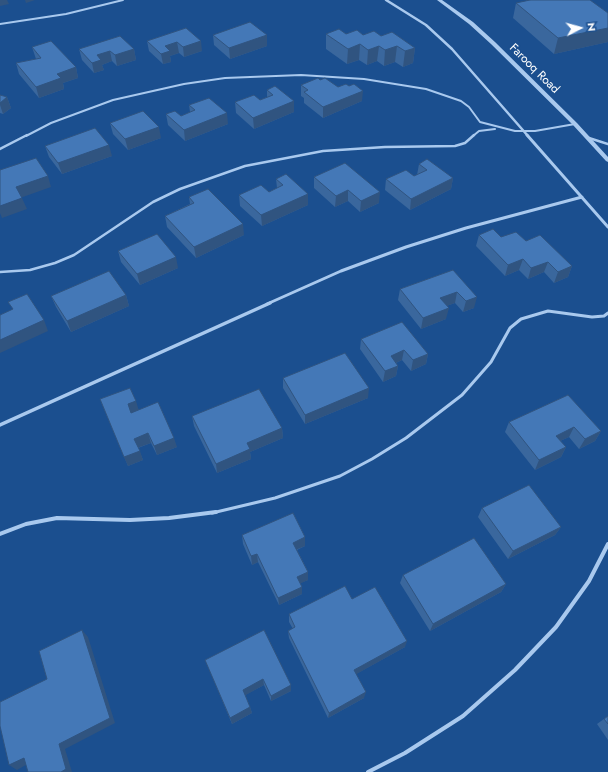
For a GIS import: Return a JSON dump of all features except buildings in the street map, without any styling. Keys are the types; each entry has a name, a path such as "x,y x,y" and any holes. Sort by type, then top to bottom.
{"street":[{"path":"386,0 426,25 452,49 608,227"},
{"name":"Farooq Road","path":"439,0 471,23 493,42 575,124 608,160"},
{"path":"0,425 341,271 406,247 466,228 582,197"}],"lane":[{"path":"0,24 66,14 123,0"},
{"path":"0,149 51,123 113,100 184,84 225,78 259,76 301,75 364,79 426,89 461,101 469,107 480,122 498,128 524,131 575,124"},
{"path":"0,272 30,270 55,263 74,254 153,202 180,189 245,166 323,151 385,147 455,146 465,143 479,131 498,128"},
{"path":"587,137 608,144"},
{"path":"0,534 26,524 57,518 130,520 208,514 275,498 307,488 340,476 372,459 406,438 462,395 491,362 510,328 521,319 548,311 592,317 604,316 608,313"},
{"path":"368,772 405,753 463,716 515,670 556,628 589,581 608,544"}]}
